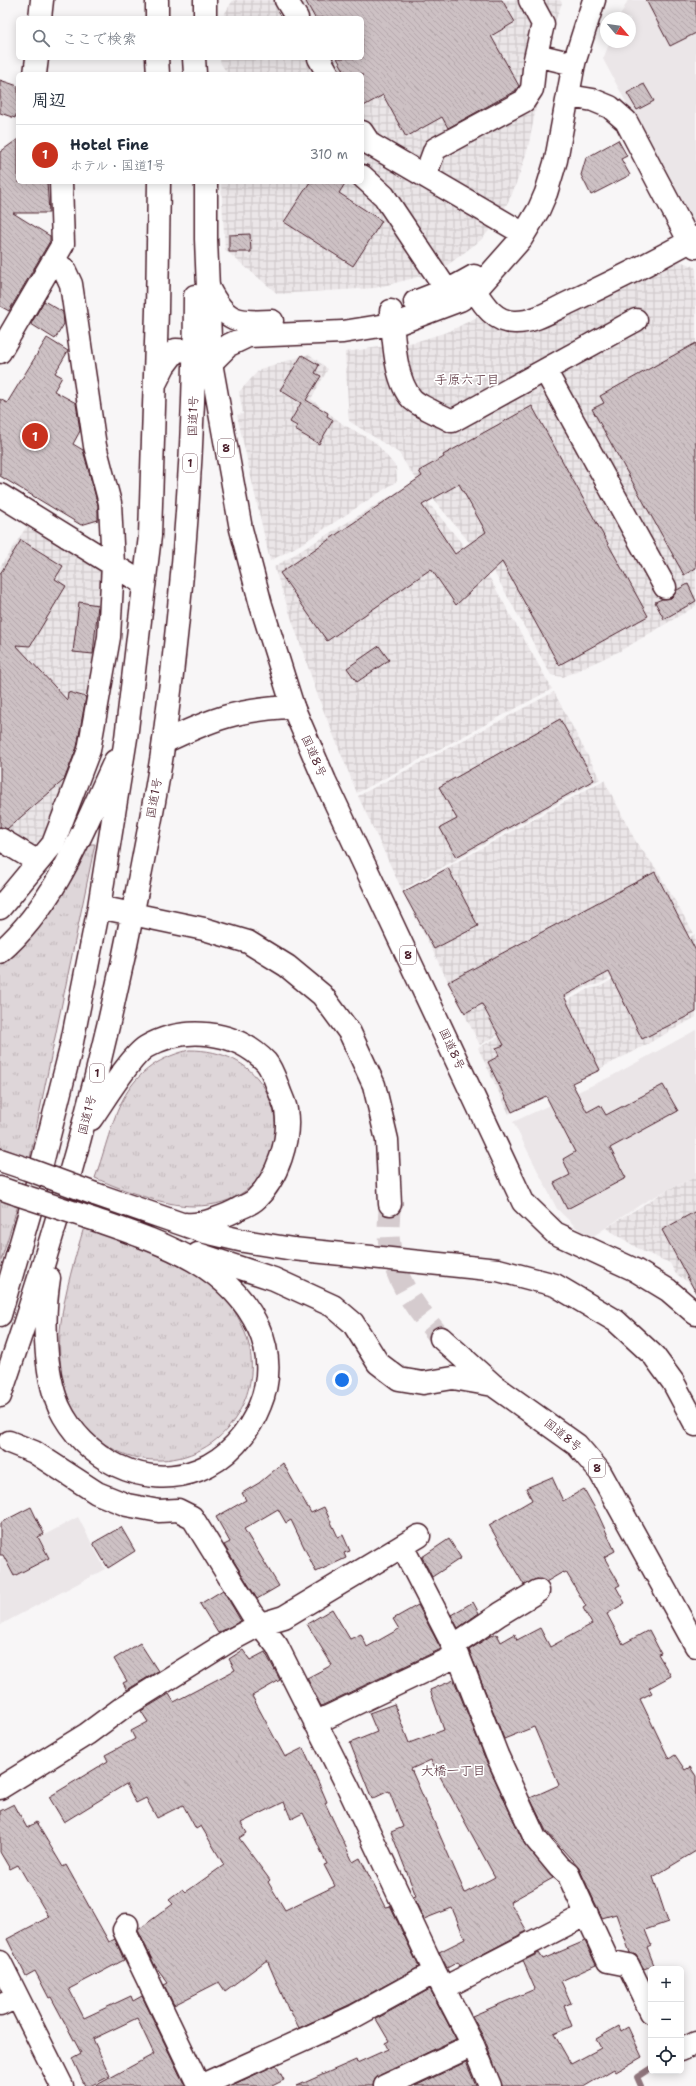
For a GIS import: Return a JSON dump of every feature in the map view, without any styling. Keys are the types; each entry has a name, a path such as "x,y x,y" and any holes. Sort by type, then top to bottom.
{"main road":[{"path":"40,16 42,0"},
{"path":"157,0 157,16"},
{"path":"193,0 193,16"},
{"path":"205,0 205,16"},
{"path":"286,0 295,16"},
{"path":"425,176 435,149 524,101 532,89 536,55 543,24 530,0"},
{"path":"208,289 217,305 229,316 243,322 340,317 392,317 430,312 475,291 524,234 539,209 546,193 556,160 574,64 594,0"},
{"path":"536,55 574,64"},
{"path":"35,72 37,60"},
{"path":"158,60 158,72"},
{"path":"194,60 194,72"},
{"path":"206,60 206,72"},
{"path":"320,60 327,72"},
{"path":"475,291 487,310 501,318 513,322 531,320 695,242 684,231 626,121 610,107 593,100 569,96"},
{"path":"364,135 370,144 524,234"},
{"path":"364,178 384,196 446,289"},
{"path":"0,352 63,244 61,184"},
{"path":"0,1315 52,1127 70,1052 99,907 126,738 150,536 159,184"},
{"name":"国道1号","path":"0,1396 28,1318 59,1218 83,1132 133,914 164,742 203,357 195,184"},
{"name":"8","path":"206,184 208,289 203,357 241,529 261,605 293,707"},
{"path":"0,908 53,844 89,750 109,637 113,565 110,503 95,446 71,284 64,269 54,261"},
{"path":"154,387 164,366 176,350 203,357 248,336 343,332 392,317 426,298 456,286 472,277 491,271"},
{"path":"392,317 395,349 402,387 413,400 452,421 636,320"},
{"path":"545,370 665,587"},
{"path":"0,495 144,584"},
{"path":"164,742 207,721 239,712 293,707"},
{"name":"国道8号","path":"293,707 325,781 523,1202 555,1233 635,1270 668,1290 696,1314"},
{"path":"0,952 34,917 58,880 126,738"},
{"path":"0,839 38,862"},
{"path":"99,907 204,929 248,942 287,966 322,995 350,1033 374,1085 387,1140 390,1204"},
{"path":"83,1132 128,1066 145,1048 168,1037 199,1032 223,1036 244,1045 267,1063 286,1110 286,1132 282,1153 270,1182 255,1200 232,1213 213,1220 189,1224 159,1218"},
{"path":"0,1160 159,1218 205,1232 293,1249 498,1270 555,1285 616,1321 654,1356 673,1382 696,1425"},
{"path":"9,1191 154,1241 274,1278 334,1306 353,1323 378,1363 399,1379 423,1383 453,1378 493,1385"},
{"path":"59,1218 48,1285 46,1319 48,1355 59,1406 73,1429 88,1446 105,1460 127,1471 153,1476 176,1475 198,1470 219,1458 240,1440 255,1419 265,1393 268,1367 264,1340 253,1316 240,1297 222,1280 201,1265 154,1241"},
{"name":"国道8号","path":"441,1338 493,1385 577,1445 600,1472 696,1646"},
{"path":"9,1442 34,1452 97,1493 127,1505 159,1511 178,1510 192,1516 252,1614 277,1646 473,2045 490,2086"},
{"path":"0,1788 87,1734 122,1708 230,1640 261,1624 284,1617 411,1541 497,1755 535,1838 559,1867 568,1874 588,1914 608,1961 628,1965 648,2006"},
{"path":"315,1723 455,1651 500,1614 538,1591"},
{"path":"126,1925 124,1930 200,2086 588,1914"},
{"path":"0,1962 9,2001 62,2086"},
{"path":"684,2049 696,2043"},
{"path":"386,2086 473,2045"}],"shaded area":[{"path":"233,0 560,0 562,3 551,32 528,148 512,194 499,219 481,240 445,267 432,251 396,193 364,161 364,72 227,72 221,64 220,60 364,60 364,16 223,16"},
{"path":"628,0 696,0 696,221 689,220 603,59 608,48 636,48 636,12 622,12"},
{"path":"221,184 356,184 363,190 379,210 407,251 426,275 375,288 278,294 225,250"},
{"path":"676,260 694,266 696,270 696,606 620,651 563,677 551,675 494,572 410,471 399,453 349,421 345,352 415,342 450,331 477,317 501,330 544,325 562,319 590,303"},
{"path":"309,354 328,369 311,399 344,425 375,442 396,467 397,481 303,543 270,561 237,415 243,414 239,392 260,369"},
{"path":"412,483 488,575 552,689 357,793 320,702 274,567"},
{"path":"27,526 102,571 104,586 88,716 60,806 42,841 31,845 0,826 0,567"},
{"path":"554,692 600,779 402,890 358,796"},
{"path":"604,780 636,842 657,870 693,932 644,961 599,984 586,987 480,1045 403,892"},
{"path":"695,934 696,1017 631,1053 509,1114 478,1048 589,989 600,987 667,951"},
{"path":"696,1030 696,1177 643,1203 592,1237 578,1229 557,1209 513,1122 610,1077"},
{"path":"696,1177 696,1282 692,1285 675,1273 670,1263 642,1251 606,1228 669,1189"},
{"path":"78,1517 105,1569 0,1625 0,1559"}],"green space":[{"path":"90,844 95,844 30,1158 0,1147 0,962 57,901"},
{"path":"189,1050 227,1056 254,1074 270,1099 276,1128 271,1157 255,1182 230,1200 194,1206 157,1200 95,1178 115,1116 123,1099 134,1083 147,1069 165,1058"},
{"path":"0,1199 18,1205 0,1264"},
{"path":"84,1227 144,1248 199,1274 225,1298 242,1325 249,1345 251,1362 247,1394 240,1410 225,1431 206,1447 185,1456 162,1460 138,1458 116,1450 95,1437 78,1417 72,1407 64,1384 62,1372 60,1359 60,1334 68,1286"}],"building":[{"path":"305,0 502,0 515,22 491,36 519,86 515,91 448,128 442,117 406,137 383,95 364,106 364,72 345,72 338,60 364,60 364,16 314,16"},
{"path":"646,0 696,0 696,33 670,46"},
{"path":"0,80 16,85 16,115 15,118 0,113"},
{"path":"644,84 654,101 637,110 627,93"},
{"path":"16,140 16,184 47,184 49,213 13,213 50,236 50,241 9,311 0,306 0,152"},
{"path":"618,140 627,156 621,159 630,175 591,195 581,175 586,158"},
{"path":"309,184 345,184 339,193 382,221 353,266 284,222"},
{"path":"250,234 251,252 229,252 229,235"},
{"path":"44,301 63,312 64,324 55,339 31,324"},
{"path":"47,338 68,351 55,373 62,377 54,391 76,403 80,431 73,444 83,450 98,505 98,520 81,525 0,476 0,399 7,403"},
{"path":"696,343 696,568 684,575 592,409 604,403 600,396"},
{"path":"302,355 319,365 315,373 321,376 306,400 328,413 327,416 333,420 319,444 295,430 297,426 290,422 301,403 280,390"},
{"path":"532,406 648,616 559,665 502,562 456,605 431,569 327,641 280,573 422,476 419,471 444,457 443,455","holes":["459,484 486,532 455,554 422,505"]},
{"path":"21,540 63,566 55,579 66,586 30,646 16,645 67,700 68,692 86,697 77,747 64,780 7,829 0,827 0,574"},
{"path":"688,584 696,601 664,619 655,602 662,599 671,598 677,590"},
{"path":"79,602 98,605 93,654 73,652"},
{"path":"379,646 389,660 357,682 347,668"},
{"path":"560,719 594,780 456,857 440,828 457,819 439,787"},
{"path":"448,868 478,926 434,949 403,892"},
{"path":"655,872 696,951 696,1012 642,1039 609,972 564,996 600,1070 572,1083 587,1112 600,1105 606,1115 663,1085 678,1111 610,1148 626,1178 567,1209 554,1183 570,1175 563,1159 575,1152 546,1096 512,1112 488,1062 499,1056 496,1048 504,1045 482,1004 465,1013 448,982"},
{"path":"696,1211 696,1293 662,1230"},
{"path":"283,1463 311,1513 324,1507 338,1537 343,1535 350,1551 344,1553 346,1558 316,1572 291,1520 286,1523 278,1509 244,1529 279,1586 257,1599 224,1545 230,1542 216,1517 246,1500 242,1493 259,1483"},
{"path":"552,1477 563,1501 584,1489 597,1512 615,1551 604,1557 620,1585 616,1587 625,1603 607,1614 623,1644 649,1630 661,1653 658,1654 671,1676 649,1688 652,1693 640,1699 669,1759 675,1755 685,1770 690,1767 696,1776 696,1851 653,1877 668,1922 645,1930 651,1945 647,1947 654,1965 648,1966 644,1969 636,1955 630,1953 616,1914 602,1918 579,1868 546,1831 530,1798 559,1785 534,1727 504,1739 469,1650 492,1635 497,1634 501,1642 515,1634 517,1640 540,1628 550,1647 592,1624 583,1608 586,1606 566,1572 563,1572 546,1582 537,1579 524,1585 489,1525 532,1500 526,1488"},
{"path":"31,1507 44,1534 38,1537 49,1558 14,1576 3,1555 0,1555 0,1523"},
{"path":"121,1527 135,1551 108,1568 93,1543"},
{"path":"449,1539 461,1558 432,1577 422,1557"},
{"path":"223,1590 241,1621 218,1633 200,1604"},
{"path":"473,1602 479,1613 458,1628 451,1615"},
{"path":"418,1605 441,1649 321,1706 307,1678 332,1665 307,1624 332,1609 350,1639 361,1634 367,1647 399,1629 393,1619"},
{"path":"140,1643 158,1671 127,1690 123,1683 127,1681 114,1659"},
{"path":"243,1650 250,1660 265,1652 280,1680 252,1696 285,1757 303,1748 327,1802 325,1803 353,1862 360,1858 385,1907 390,1906 419,1967 349,2005 299,2028 290,2010 289,2011 267,1960 225,1991 219,1982 174,2005 164,1985 168,1983 154,1964 138,1930 173,1904 169,1900 183,1889 186,1892 224,1865 201,1826 196,1829 183,1805 157,1818 146,1798 136,1803 126,1784 64,1822 49,1797 108,1761 105,1755 135,1739 131,1731 148,1722 141,1711 169,1694 174,1702 235,1670 229,1659","holes":["284,1802 291,1819 303,1813 327,1864 324,1865 335,1886 285,1910 268,1882 270,1880 239,1838 247,1833 241,1823"]},
{"path":"454,1680 486,1760 524,1843 553,1878 510,1902 527,1931 460,1966 458,1962 447,1968 439,1952 465,1939 452,1908 424,1919 413,1897 416,1896 391,1832 403,1827 389,1791 372,1799 350,1743 377,1732 369,1713 394,1704 409,1743 444,1730 430,1690","holes":["431,1760 495,1877 465,1893 411,1769"]},
{"path":"14,1804 27,1828 36,1822 63,1867 66,1865 109,1942 115,1939 124,1960 69,1989 84,2018 131,1996 133,2001 142,1996 185,2086 95,2086 154,2054 137,2018 93,2039 110,2076 90,2086 85,2086 72,2058 81,2053 51,1997 49,1998 35,1971 26,1976 7,1939 49,1917 18,1865 10,1869 0,1852 0,1811"},
{"path":"585,1941 596,1965 561,1981 571,2003 564,2006 572,2026 554,2034 571,2064 601,2048 596,2039 619,2026 621,2031 628,2027 642,2057 616,2072 614,2069 585,2086 502,2086 485,2040 472,2016 535,1989 523,1961 539,1953 543,1959"},
{"path":"430,1989 456,2039 380,2075 375,2079 373,2086 297,2086 356,2060 357,2063 388,2049 385,2043 389,2041 376,2019"},
{"path":"466,2062 476,2086 415,2086"},
{"path":"276,2065 284,2080 272,2086 230,2086"}],"waterway":[{"path":"641,2086 637,2077 648,2070"}],"tunnel":[{"path":"390,1204 389,1241 396,1269 415,1305 441,1338"}],"place":[{"name":"Hotel Fine","path":"35,436"}],"district":[{"name":"手原六丁目","path":"467,379"},
{"name":"大橋一丁目","path":"453,1770"}]}
